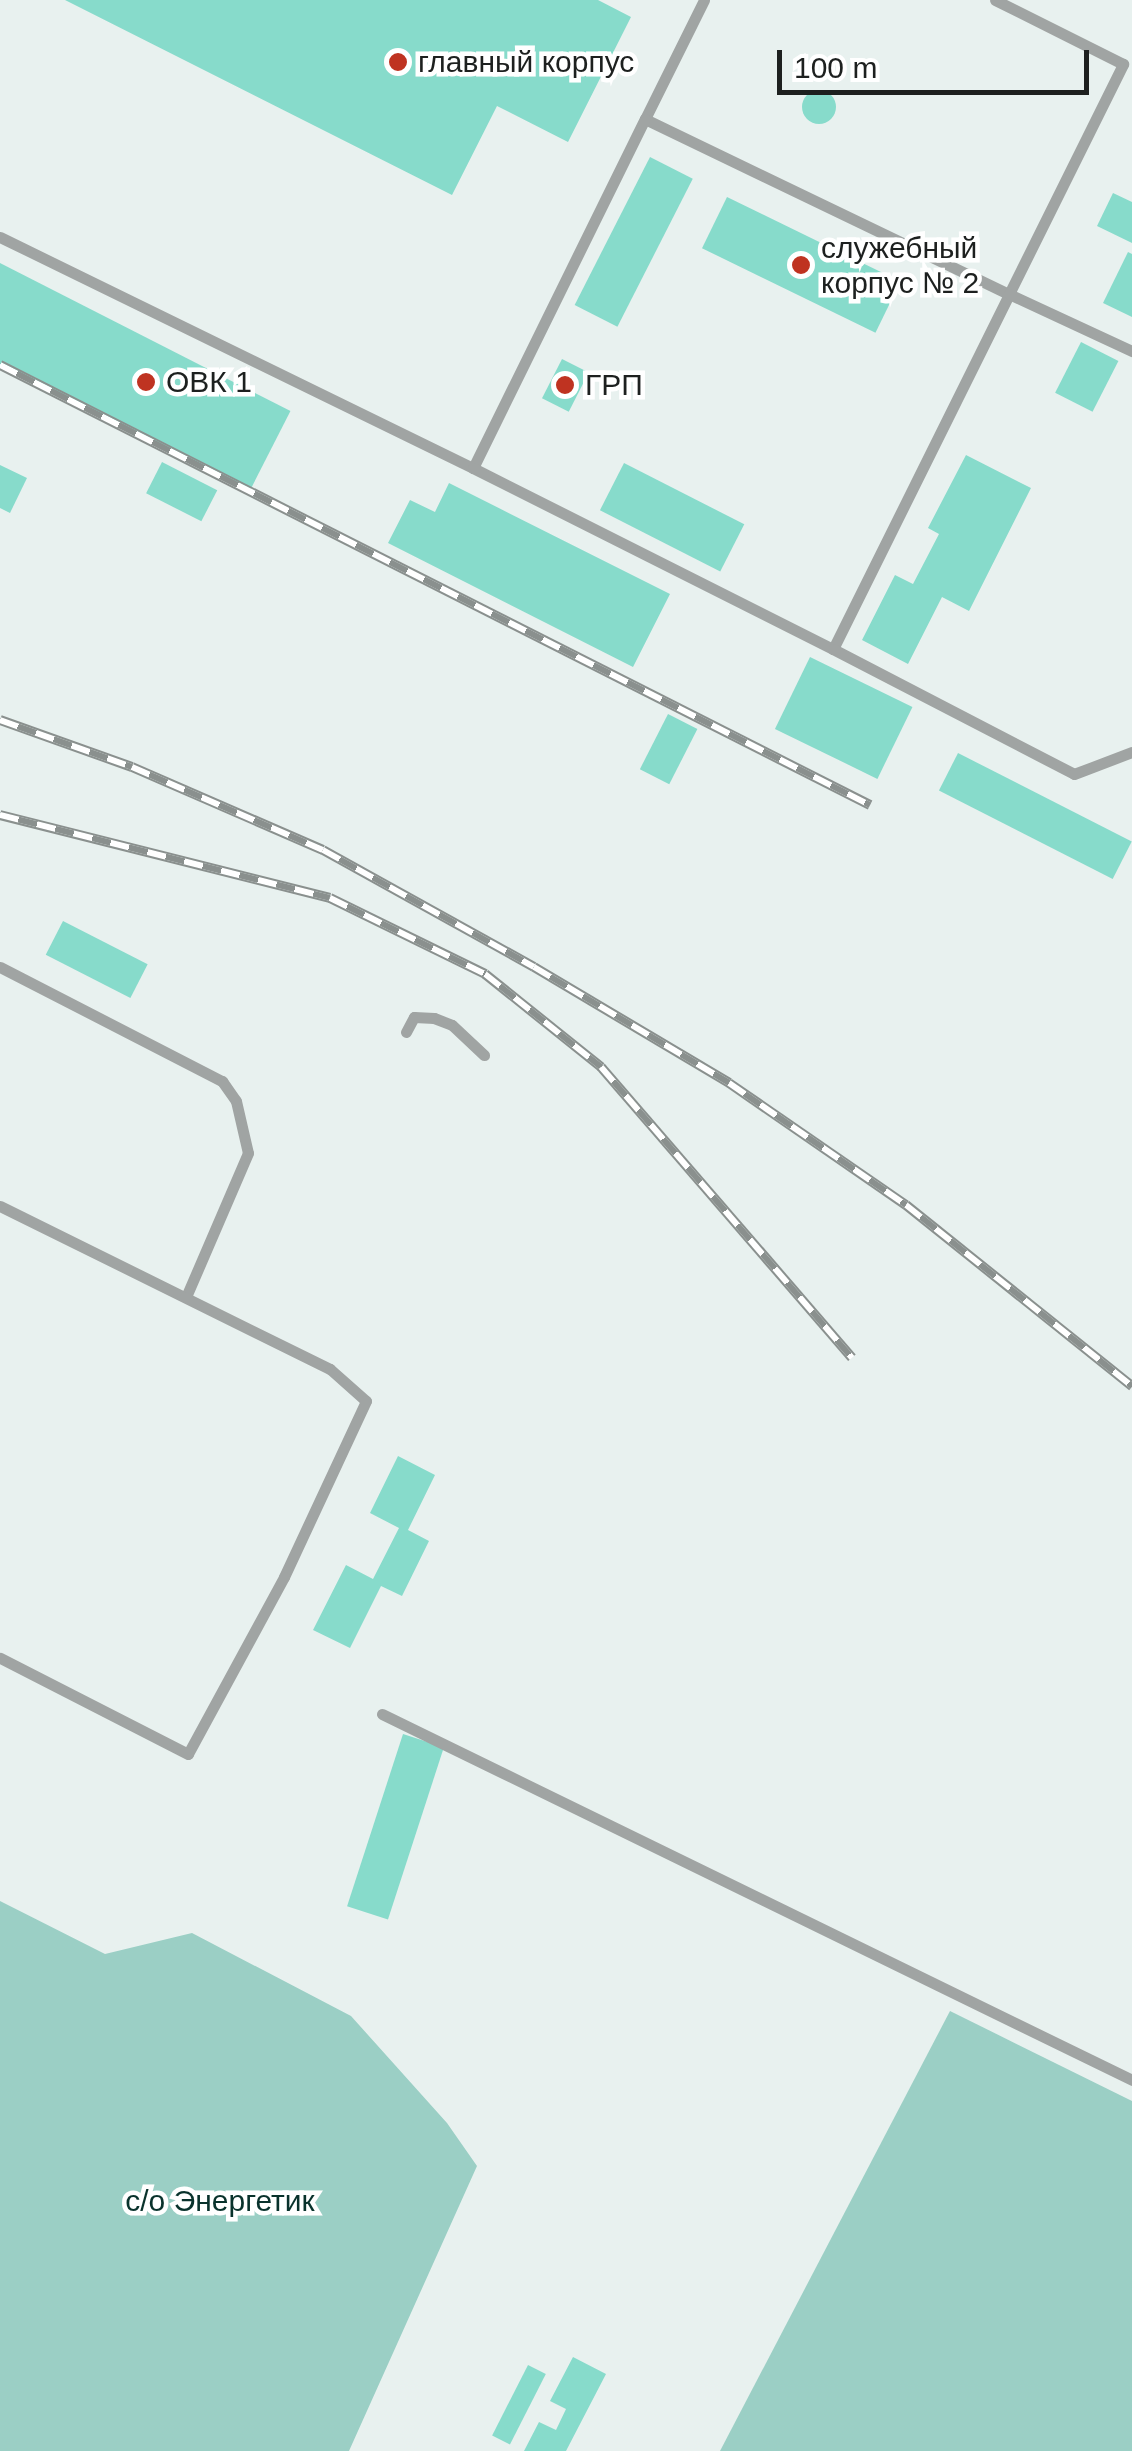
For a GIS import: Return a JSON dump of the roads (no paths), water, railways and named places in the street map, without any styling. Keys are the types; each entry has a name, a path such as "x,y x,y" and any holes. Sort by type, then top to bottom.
{"lane":[{"path":"473,468 704,0"},
{"path":"833,649 1123,64 994,0"},
{"path":"645,119 1132,352"},
{"path":"0,237 473,468 1074,774 1132,752"},
{"path":"0,967 222,1080 236,1101 248,1153 186,1298"},
{"path":"406,1032 414,1018 434,1018 452,1025 484,1056"},
{"path":"0,1206 330,1368 366,1400 284,1577 188,1754 0,1658"},
{"path":"382,1714 1132,2080"}],"railway":[{"path":"0,365 870,805"},
{"path":"0,720 132,767 323,850 534,967 729,1083 906,1205 1132,1386"},
{"path":"0,815 330,898 485,974 601,1067 852,1358"}],"place":[{"name":"главный корпус","path":"398,62"},
{"name":"служебный корпус № 2","path":"801,265"},
{"name":"ОВК 1","path":"146,382"},
{"name":"ГРП","path":"565,385"}],"park label":[{"name":"с/о Энергетик","path":"220,2201"}]}
